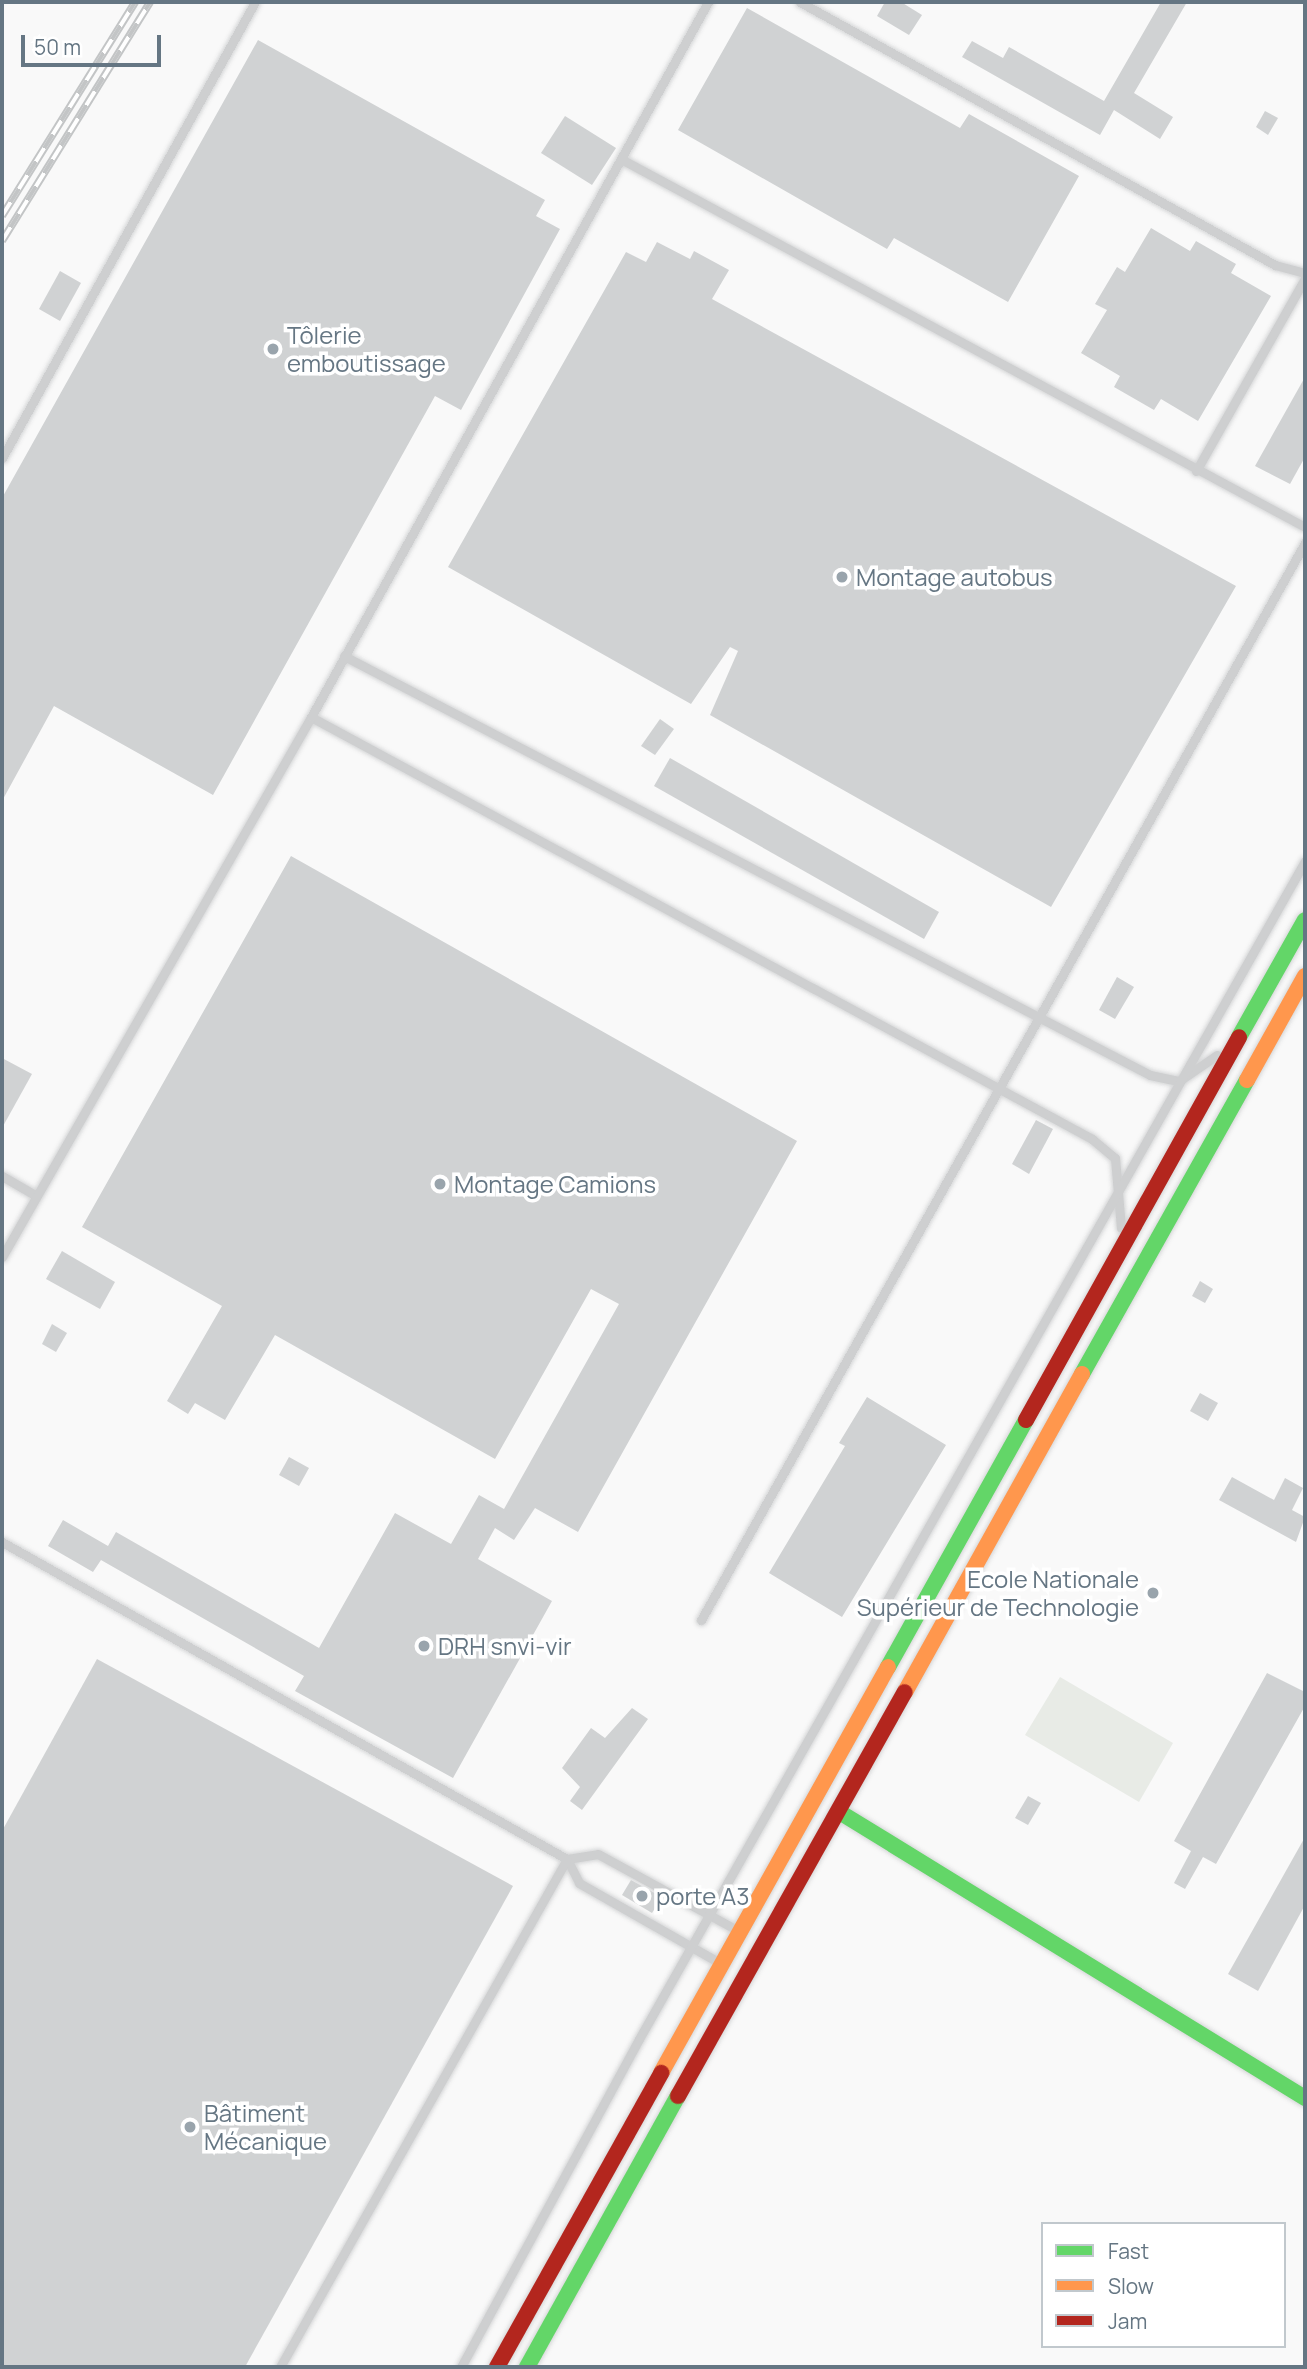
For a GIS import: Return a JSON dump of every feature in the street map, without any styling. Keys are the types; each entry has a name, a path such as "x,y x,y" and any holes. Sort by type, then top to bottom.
{"main road":[{"path":"497,2367 1305,920"},
{"path":"527,2367 841,1812 1305,976"},
{"path":"841,1812 1305,2098"}],"lane":[{"path":"2,458 255,2"},
{"path":"2,1257 344,656 708,2"},
{"path":"800,2 1275,265 1305,276 1196,471"},
{"path":"621,159 1196,471 1305,527"},
{"path":"701,1620 1305,544"},
{"path":"344,656 1038,1021 1150,1075 1179,1081 1238,1040"},
{"path":"310,716 1000,1086 1093,1139 1115,1158 1120,1184 1119,1255"},
{"path":"461,2367 692,1947 1120,1184 1305,861"},
{"path":"2,1176 36,1196"},
{"path":"2,1542 567,1859 579,1883 723,1965"},
{"path":"567,1859 598,1854 741,1932"},
{"path":"280,2367 567,1859"}],"shaded area":[{"path":"1060,1677 1173,1743 1139,1802 1025,1735"}],"building":[{"path":"885,2 901,2 922,15 909,35 877,16"},
{"path":"1161,2 1187,2 1134,93 1173,117 1160,139 1114,110 1100,135 962,57 972,41 1003,58 1009,47 1104,101"},
{"path":"747,8 960,128 969,114 1079,176 1008,302 894,238 887,249 678,130"},
{"name":"Tôlerie emboutissage","path":"258,40 545,200 536,216 560,229 461,410 435,396 213,795 54,706 2,801 2,498"},
{"path":"1265,111 1278,118 1268,135 1256,127"},
{"path":"565,116 616,148 592,185 541,153"},
{"path":"1151,228 1190,251 1196,241 1236,264 1231,273 1271,296 1198,421 1161,399 1154,410 1114,387 1120,376 1081,353 1107,310 1095,304 1117,267 1125,272"},
{"name":"Montage autobus","path":"657,242 690,259 694,251 729,270 712,299 1236,586 1051,907 710,715 738,651 730,647 691,704 448,567 626,252 646,262"},
{"path":"60,271 81,283 60,321 39,309"},
{"path":"1305,377 1305,457 1290,484 1255,466"},
{"path":"660,719 674,729 655,755 641,746"},
{"path":"670,758 939,912 924,939 654,786"},
{"name":"Montage Camions","path":"291,856 797,1141 578,1532 535,1508 514,1540 495,1528 478,1559 552,1601 453,1778 295,1691 304,1676 101,1560 93,1572 48,1546 63,1520 108,1546 116,1532 319,1648 395,1513 451,1544 479,1495 504,1509 619,1304 591,1289 495,1459 275,1335 225,1420 195,1403 188,1414 167,1401 222,1306 82,1227"},
{"path":"1117,977 1134,987 1115,1019 1099,1010"},
{"path":"2,1058 32,1074 2,1128"},
{"path":"1036,1120 1053,1129 1029,1174 1012,1164"},
{"path":"62,1251 115,1282 100,1309 46,1279"},
{"path":"1200,1281 1213,1289 1205,1303 1192,1296"},
{"path":"52,1324 67,1333 56,1352 42,1344"},
{"path":"1200,1393 1218,1403 1208,1421 1190,1411"},
{"path":"867,1397 946,1445 842,1617 769,1573 845,1446 839,1443"},
{"path":"289,1457 309,1468 299,1486 279,1475"},
{"path":"1232,1477 1274,1500 1285,1478 1303,1488 1292,1510 1305,1517 1296,1542 1219,1500"},
{"name":"Bâtiment Mécanique","path":"97,1659 513,1886 245,2367 2,2367 2,1831"},
{"path":"1267,1673 1305,1692 1305,1706 1216,1864 1203,1857 1185,1889 1174,1883 1191,1851 1174,1841"},
{"path":"632,1708 648,1719 582,1810 570,1801 580,1787 562,1768 591,1728 605,1738"},
{"path":"1028,1796 1041,1803 1028,1825 1015,1818"},
{"path":"1305,1837 1305,1905 1258,1991 1228,1974"},
{"name":"porte A3","path":"631,1880 662,1897 652,1913 622,1895"}],"railway":[{"path":"2,216 135,2"},
{"path":"2,241 150,2"}],"traffic: fast":[{"path":"1239,1037 1305,920"},
{"path":"1082,1374 1247,1080"},
{"path":"888,1667 1026,1420"},
{"path":"841,1813 1305,2098"},
{"path":"527,2367 678,2096"}],"traffic: slow":[{"path":"1247,1080 1305,976"},
{"path":"905,1692 1082,1374"},
{"path":"661,2073 888,1667"}],"traffic: jam":[{"path":"1026,1420 1239,1037"},
{"path":"678,2096 905,1692"},
{"path":"497,2367 661,2073"}],"place":[{"name":"Tôlerie emboutissage","path":"273,349"},
{"name":"Montage autobus","path":"842,577"},
{"name":"Montage Camions","path":"440,1184"},
{"name":"Ecole Nationale Supérieur de Technologie","path":"1153,1593"},
{"name":"DRH snvi-vir","path":"424,1646"},
{"name":"porte A3","path":"642,1896"},
{"name":"Bâtiment Mécanique","path":"190,2127"}]}
